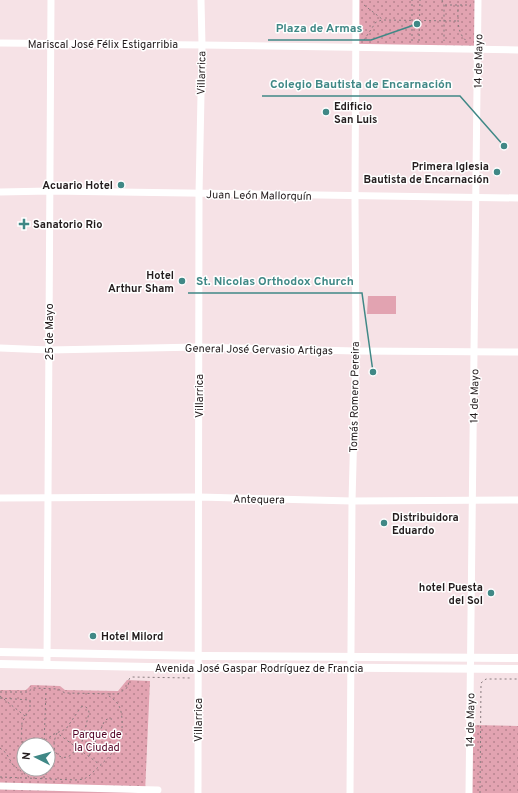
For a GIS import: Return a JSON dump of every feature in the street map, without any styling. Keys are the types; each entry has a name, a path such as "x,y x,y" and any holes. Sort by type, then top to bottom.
{"main road":[{"name":"Avenida José Gaspar Rodríguez de Francia","path":"0,652 199,656 518,658"},
{"name":"Avenida José Gaspar Rodríguez de Francia","path":"0,664 198,668 263,667 518,669"}],"street":[{"name":"25 de Mayo","path":"48,665 51,0"},
{"name":"Villarrica","path":"198,793 199,194 202,44 201,0"},
{"name":"14 de Mayo","path":"469,793 478,0"},
{"name":"Tomás Romero Pereira","path":"350,793 352,501 356,351 356,48 359,2"},
{"name":"Mariscal José Félix Estigarribia","path":"0,43 202,44 518,50"},
{"name":"Juan León Mallorquín","path":"0,192 518,198"},
{"name":"General José Gervasio Artigas","path":"0,348 49,350 199,348 518,352"},
{"name":"Antequera","path":"0,498 199,498 352,501 472,499 518,500"},
{"path":"0,786 158,790"}],"path":[{"path":"412,0 412,44"},
{"path":"419,44 420,0"},
{"path":"442,0 444,5 444,44"},
{"path":"444,5 472,5 472,0"},
{"path":"359,2 382,20"},
{"path":"458,5 458,27 463,39 472,45 465,45"},
{"path":"361,35 361,43 376,22 382,20 458,21"},
{"path":"0,692 28,692 33,688 58,689 65,693 118,694 128,687 129,680 132,677 191,678"},
{"path":"480,793 481,683 486,679 518,680"},
{"path":"44,737 46,689"},
{"path":"0,777 80,780 89,776 117,747 122,735 123,725 121,708 118,703 105,694"},
{"path":"0,697 30,700 30,709 22,726 21,737"},
{"path":"3,698 25,717"},
{"path":"50,737 68,727 80,708 83,706 87,708 90,713 80,750"},
{"path":"89,756 104,722 107,719 112,720"},
{"path":"57,733 100,765"},
{"path":"57,733 54,746 56,753 60,756 64,758 70,757 74,753 76,747"},
{"path":"0,748 6,753 12,765 31,778"}],"green space":[{"path":"356,0 478,0 478,49 356,48"},
{"path":"368,296 396,296 396,314 367,314"},
{"name":"Parque de la Ciudad","path":"127,680 150,681 145,793 0,793 0,690 26,690 31,685 60,686 65,690 118,691"},
{"path":"470,725 518,726 518,793 469,793"}],"place":[{"name":"Plaza de Armas","path":"417,24"},
{"name":"Edificio San Luis","path":"326,112"},
{"name":"Colegio Bautista de Encarnación","path":"504,146"},
{"name":"Primera Iglesia Bautista de Encarnación","path":"497,172"},
{"name":"Acuario Hotel","path":"121,185"},
{"name":"Sanatorio Rio","path":"24,224"},
{"name":"Hotel Arthur Sham","path":"182,281"},
{"name":"St. Nicolas Orthodox Church","path":"373,372"},
{"name":"Distribuidora Eduardo","path":"384,523"},
{"name":"hotel Puesta del Sol","path":"491,593"},
{"name":"Hotel Milord","path":"93,636"}]}
